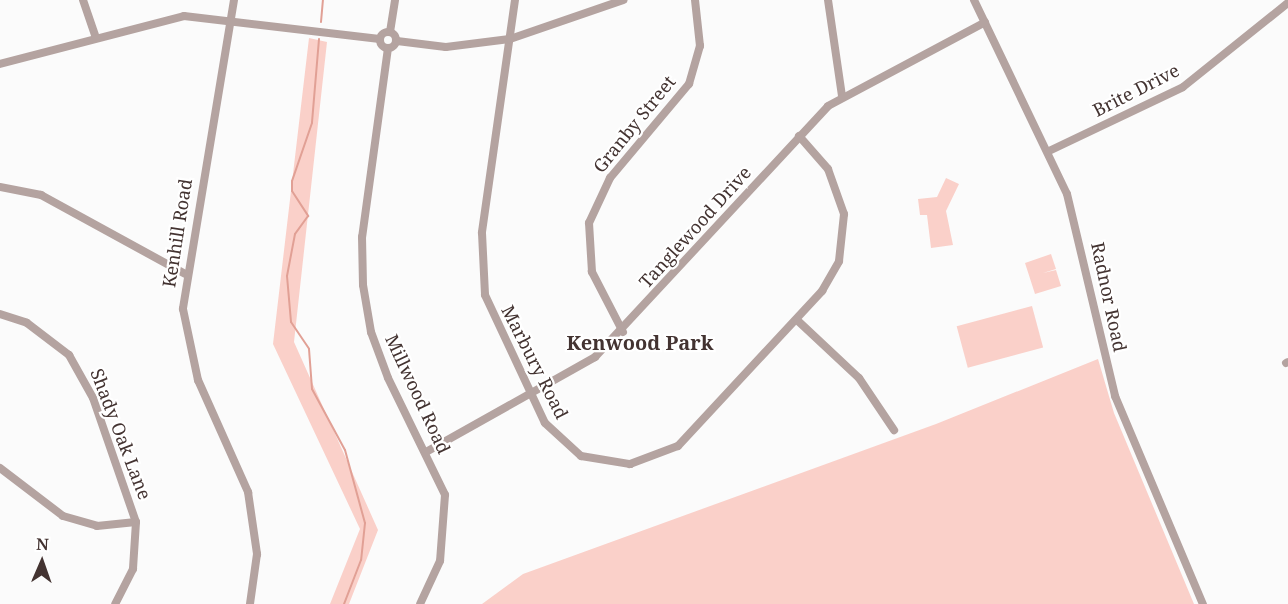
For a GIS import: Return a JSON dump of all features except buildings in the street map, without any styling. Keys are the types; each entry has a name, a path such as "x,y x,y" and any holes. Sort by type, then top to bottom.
{"street":[{"path":"83,0 96,38"},
{"name":"Kenhill Road","path":"234,0 184,274 189,353 248,492 255,521 250,604"},
{"path":"380,39 390,32 395,0"},
{"name":"Marbury Road","path":"515,0 482,233 482,274 491,315 531,397 562,444 581,456 609,464 653,458 690,437 797,320 833,274 844,239 839,190 822,159 799,136"},
{"path":"0,64 184,16 230,18 380,39 388,48 397,41 446,46 510,39 623,0"},
{"name":"Granby Street","path":"623,332 592,272 589,223 610,178 689,84 700,46 695,0"},
{"path":"828,0 842,96"},
{"name":"Radnor Road","path":"974,0 1049,151 1078,230 1115,396 1203,604"},
{"name":"Brite Drive","path":"1049,151 1183,87 1288,3"},
{"name":"Tanglewood Drive","path":"426,452 576,371 623,332 799,136 842,96 985,22"},
{"path":"390,32 397,41"},
{"name":"Millwood Road","path":"388,48 362,237 363,285 371,332 388,378 426,452 447,512 440,561 420,604"},
{"path":"0,186 41,195 184,274"},
{"name":"Shady Oak Lane","path":"0,314 45,333 86,379 136,522 133,570 115,604"},
{"path":"797,320 859,378 894,430"},
{"path":"0,468 71,519 97,526 136,522"}],"shaded area":[{"path":"309,38 327,42 294,342 378,530 349,604 330,604 360,529 273,344"},
{"path":"946,178 959,184 946,211 953,245 931,248 927,215 920,215 918,199 937,197"},
{"path":"1051,254 1056,269 1043,273 1056,270 1061,286 1035,294 1025,263"},
{"path":"1032,306 1043,348 968,368 957,326"},
{"path":"1098,359 1114,413 1194,604 482,604 523,574 936,424"}],"waterway":[{"path":"321,22 323,0"},
{"path":"319,39 312,123 292,181 292,191 308,216 295,234 287,276 291,322 309,349 312,389 345,450 365,523 361,560 344,604"}],"district":[{"name":"Kenwood Park","path":"640,342"}]}
